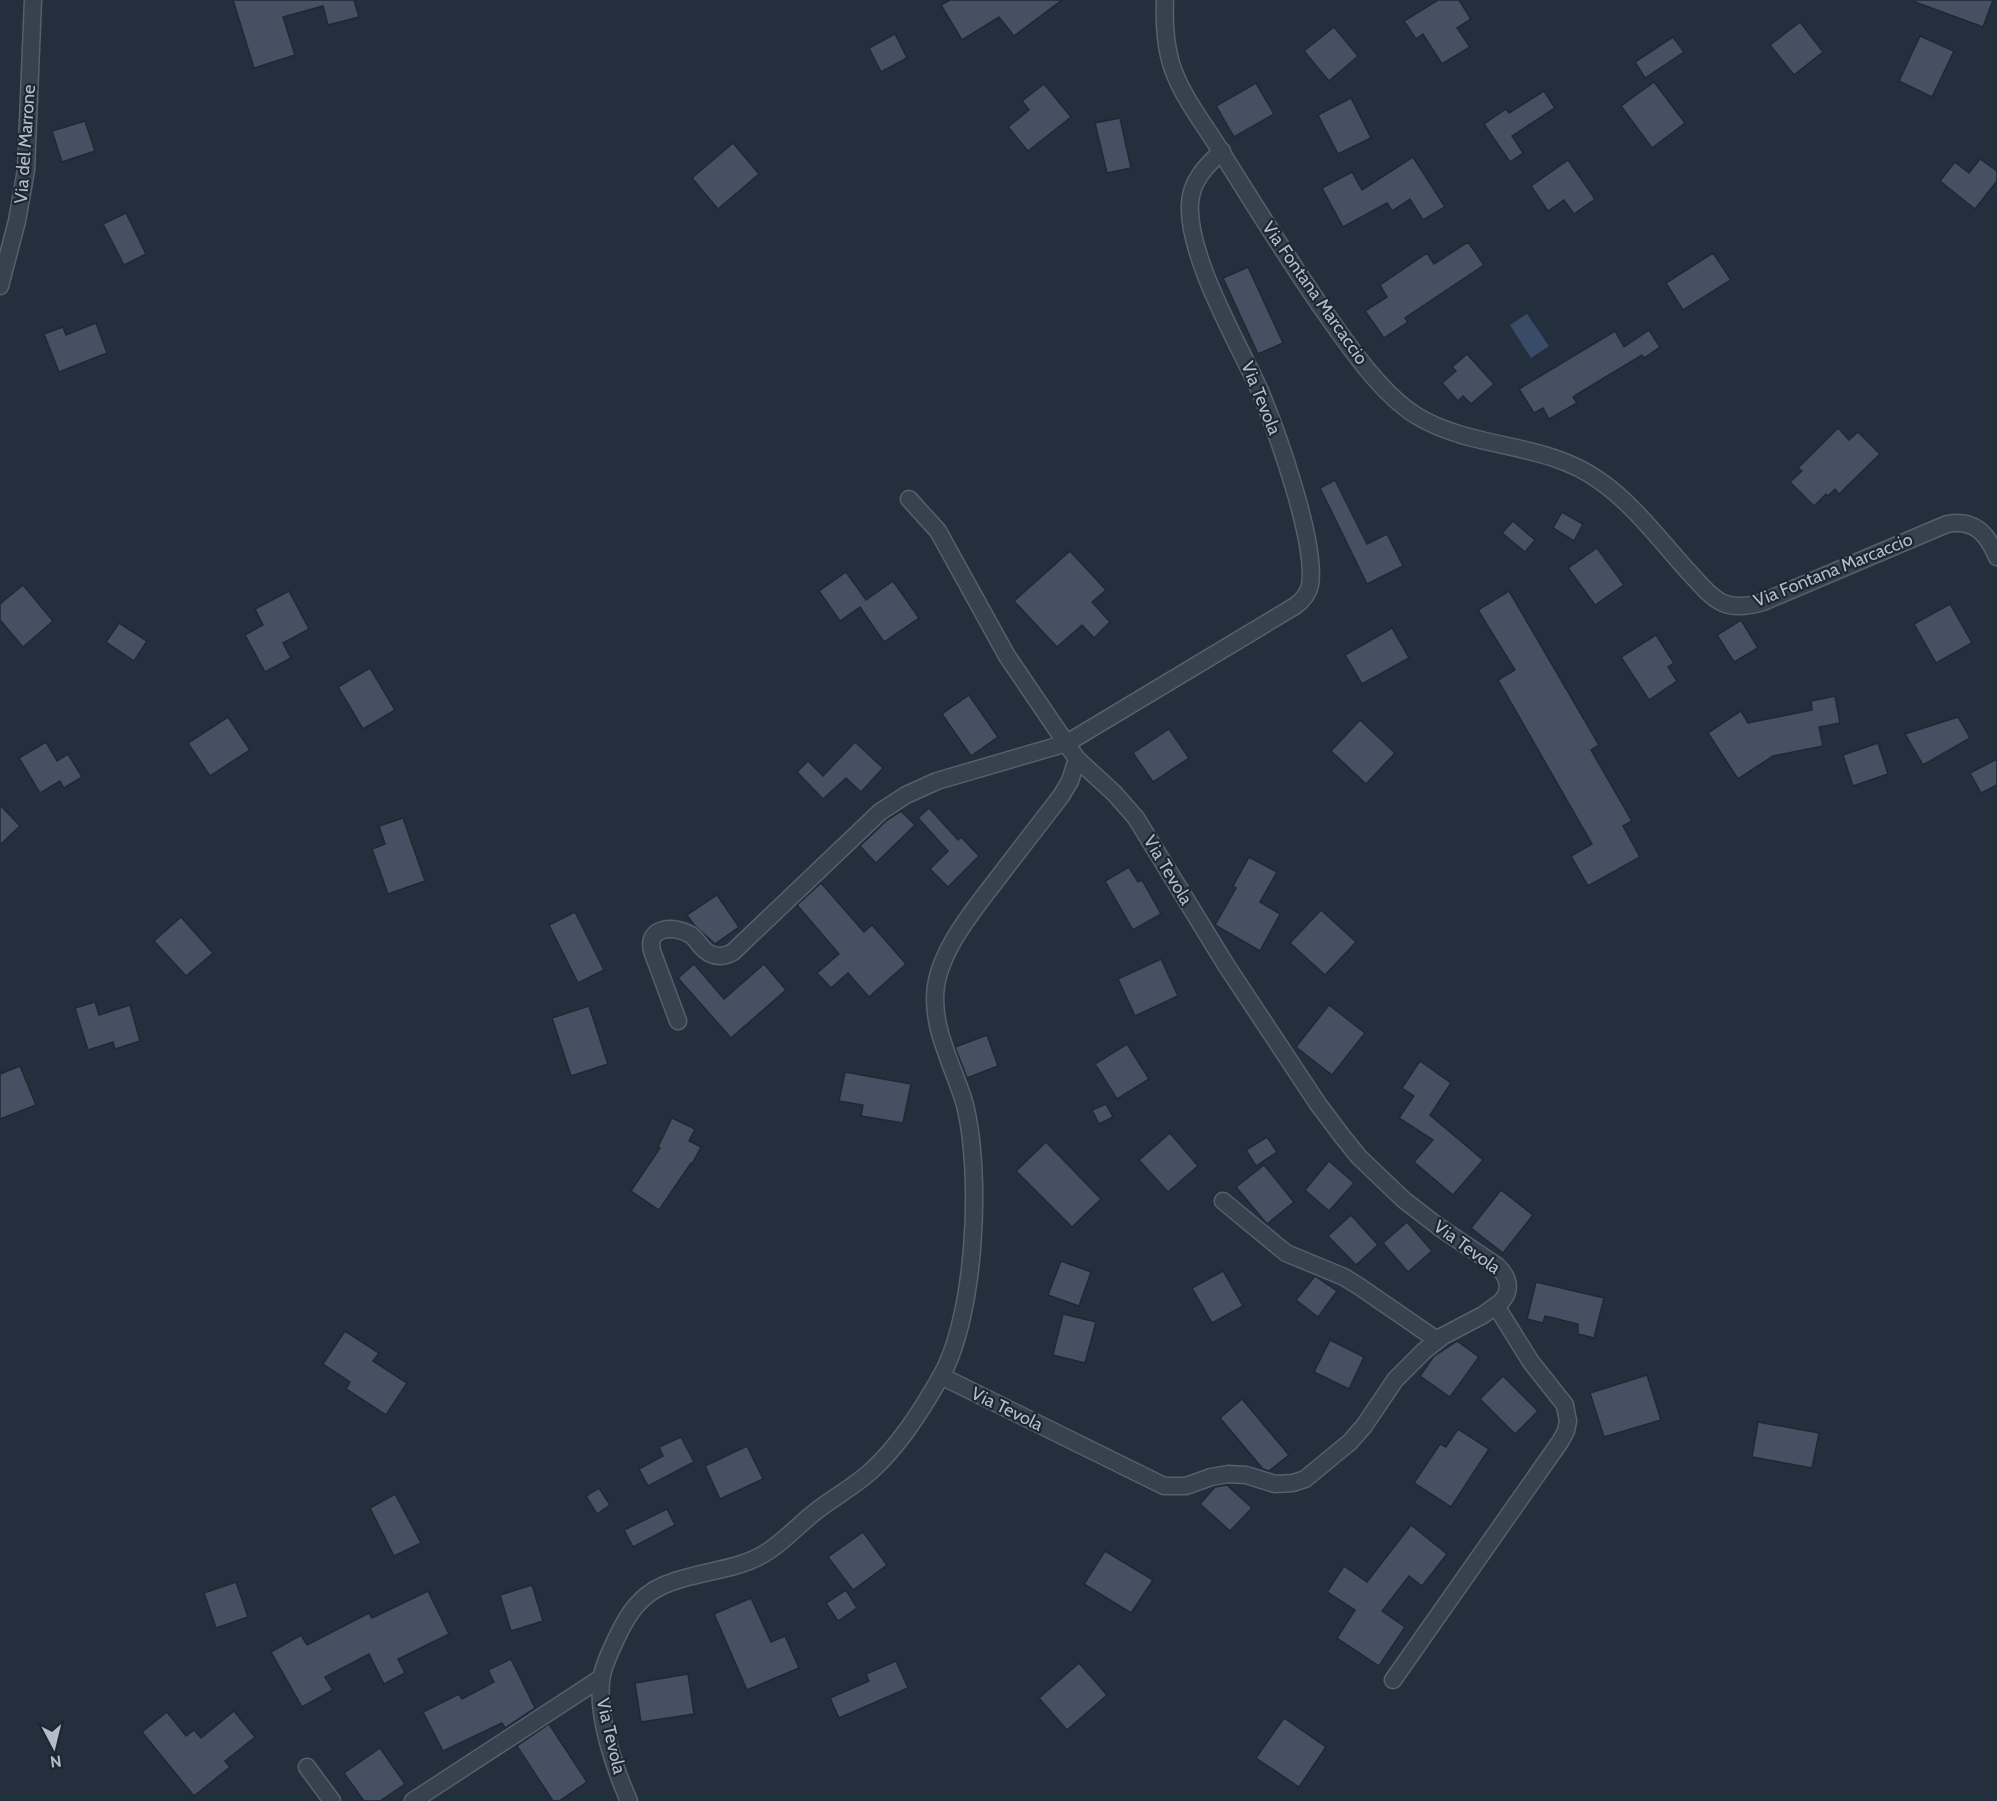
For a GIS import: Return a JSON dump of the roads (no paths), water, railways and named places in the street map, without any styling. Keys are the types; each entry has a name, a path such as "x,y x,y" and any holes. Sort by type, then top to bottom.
{"street":[{"name":"Via del Marrone","path":"0,286 17,221 26,170 33,0"},
{"name":"Via Fontana Marcaccio","path":"1165,0 1166,36 1174,74 1186,98 1222,151 1285,254 1338,331 1363,363 1404,407 1421,419 1447,431 1540,453 1594,477 1617,494 1706,590 1722,603 1741,606 1763,602 1933,528 1954,523 1966,523 1979,528 1990,541 1997,557"},
{"name":"Via Tevola","path":"678,1021 652,951 651,939 654,935 668,930 682,932 692,936 711,955 729,954 880,812 897,800 937,781 1067,743 1302,601 1309,590 1311,573 1305,534 1276,435 1260,393 1204,269 1192,228 1190,206 1192,189 1198,175 1222,151"},
{"name":"Via Tevola","path":"909,499 938,531 1006,656 1077,759 1114,793 1136,818 1170,876 1325,1114 1359,1157 1382,1180 1423,1215 1502,1270 1507,1278 1508,1291 1496,1306 1437,1340 1395,1380 1364,1426 1350,1442 1310,1475 1287,1484 1275,1484 1232,1473 1180,1487 1164,1486 941,1376"},
{"name":"Via Tevola","path":"628,1801 604,1724 601,1678 607,1658 630,1612 642,1599 658,1588 672,1582 741,1565 775,1547 814,1513 879,1464 902,1437 941,1376 958,1329 968,1280 972,1230 973,1161 964,1104 938,1027 935,1007 936,983 943,961 954,942 978,905 1061,796 1070,781 1077,759"},
{"path":"1223,1202 1286,1253 1344,1277 1437,1340"},
{"path":"1393,1680 1560,1442 1567,1427 1568,1415 1562,1400 1531,1362 1496,1306"},
{"path":"413,1801 601,1678"},
{"path":"307,1767 332,1801"}],"water":[{"path":"1527,314 1549,346 1531,358 1510,325"}]}
